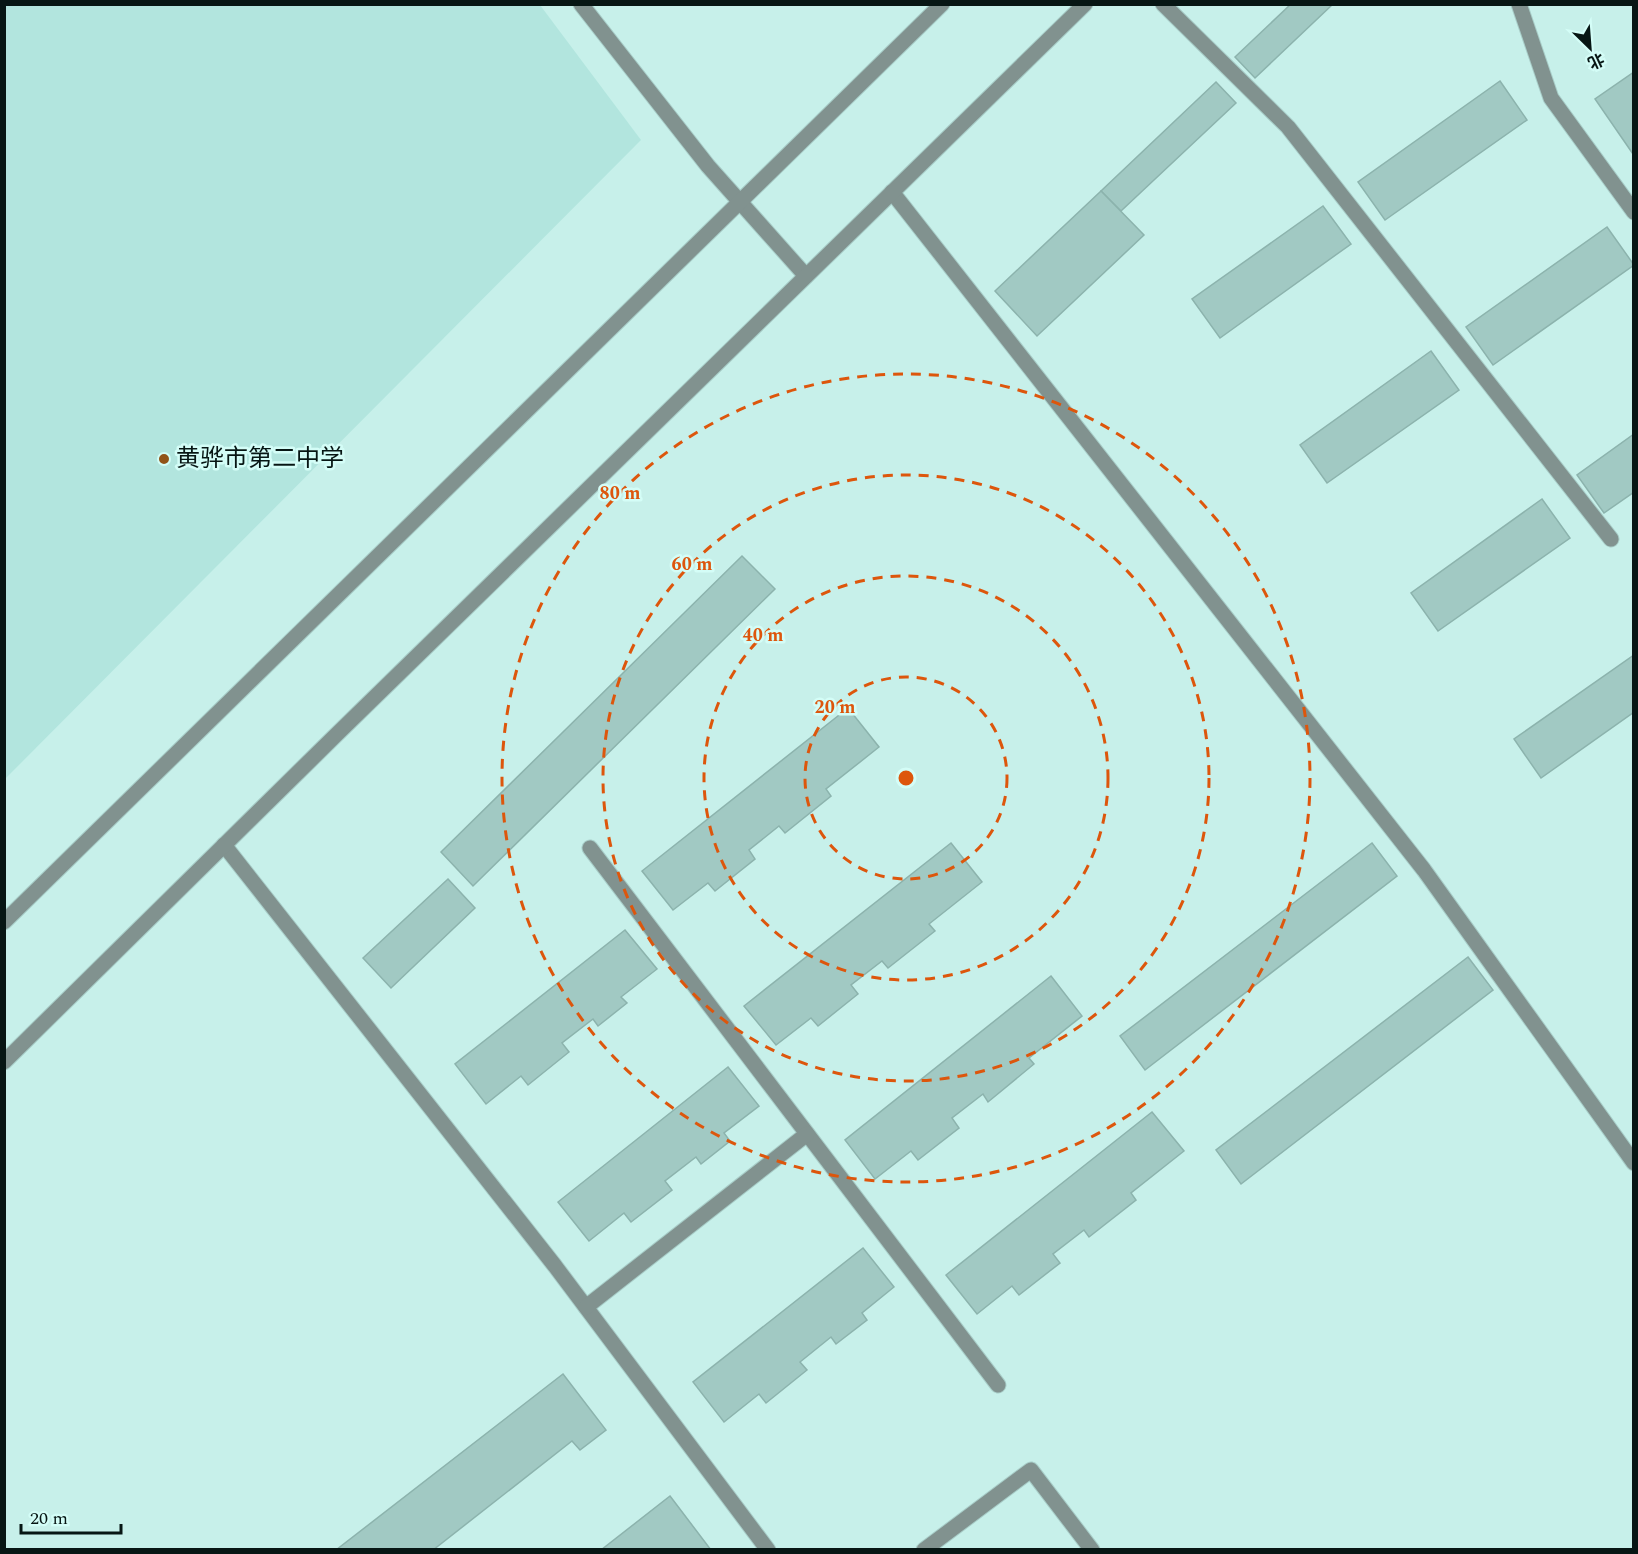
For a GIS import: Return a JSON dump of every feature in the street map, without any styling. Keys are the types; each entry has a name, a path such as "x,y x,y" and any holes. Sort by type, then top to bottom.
{"street":[{"path":"581,4 708,166 806,276"},
{"path":"4,922 942,4"},
{"path":"1162,4 1287,127 1611,539"},
{"path":"1519,4 1551,98 1634,212"},
{"path":"4,1062 1077,8"},
{"path":"892,192 1424,870 1634,1163"},
{"path":"224,845 586,1307 768,1550"},
{"path":"590,848 998,1385"},
{"path":"586,1307 807,1134"},
{"path":"924,1550 1031,1470 1092,1550"}],"shaded area":[{"name":"黄骅市第二中学","path":"5,4 540,5 641,140 5,779"}],"building":[{"path":"1291,4 1333,4 1255,78 1235,57"},
{"path":"1634,72 1634,153 1633,154 1595,99"},
{"path":"1500,81 1527,120 1385,220 1358,182"},
{"path":"1216,82 1236,103 1121,211 1101,191"},
{"path":"1101,191 1144,235 1037,336 995,291"},
{"path":"1323,206 1351,244 1220,338 1192,299"},
{"path":"1607,227 1634,265 1493,365 1466,327"},
{"path":"1431,351 1459,390 1327,483 1300,445"},
{"path":"1634,434 1634,492 1604,513 1577,475"},
{"path":"1542,499 1570,538 1438,631 1411,593"},
{"path":"742,556 775,589 473,886 441,852"},
{"path":"1634,655 1634,712 1541,778 1514,739"},
{"path":"848,708 879,747 826,789 831,796 785,833 779,826 749,850 755,859 715,891 708,883 673,910 642,871"},
{"path":"951,843 982,882 929,924 935,931 888,968 882,961 851,985 858,994 818,1026 811,1018 776,1045 744,1006"},
{"path":"1372,843 1397,876 1145,1070 1120,1036"},
{"path":"448,879 475,908 391,988 363,958"},
{"path":"625,930 657,969 621,997 627,1003 598,1026 593,1019 562,1043 569,1052 528,1085 521,1076 486,1104 455,1064"},
{"path":"1468,957 1493,990 1241,1184 1216,1150"},
{"path":"1051,976 1082,1016 1029,1058 1034,1064 988,1102 983,1094 952,1118 959,1128 918,1160 911,1151 875,1179 845,1140"},
{"path":"728,1067 759,1106 724,1133 730,1141 701,1164 696,1157 665,1181 672,1190 631,1222 624,1213 589,1241 558,1202"},
{"path":"1152,1112 1184,1151 1131,1193 1136,1200 1089,1237 1084,1230 1053,1254 1060,1263 1019,1295 1012,1286 977,1314 946,1275"},
{"path":"863,1248 894,1287 862,1313 867,1320 836,1344 831,1337 800,1362 807,1370 766,1403 759,1394 724,1422 693,1382"},
{"path":"563,1374 606,1430 580,1450 572,1441 433,1550 336,1550"},
{"path":"670,1496 711,1550 601,1550"}],"place":[{"name":"黄骅市第二中学","path":"164,459"}]}
